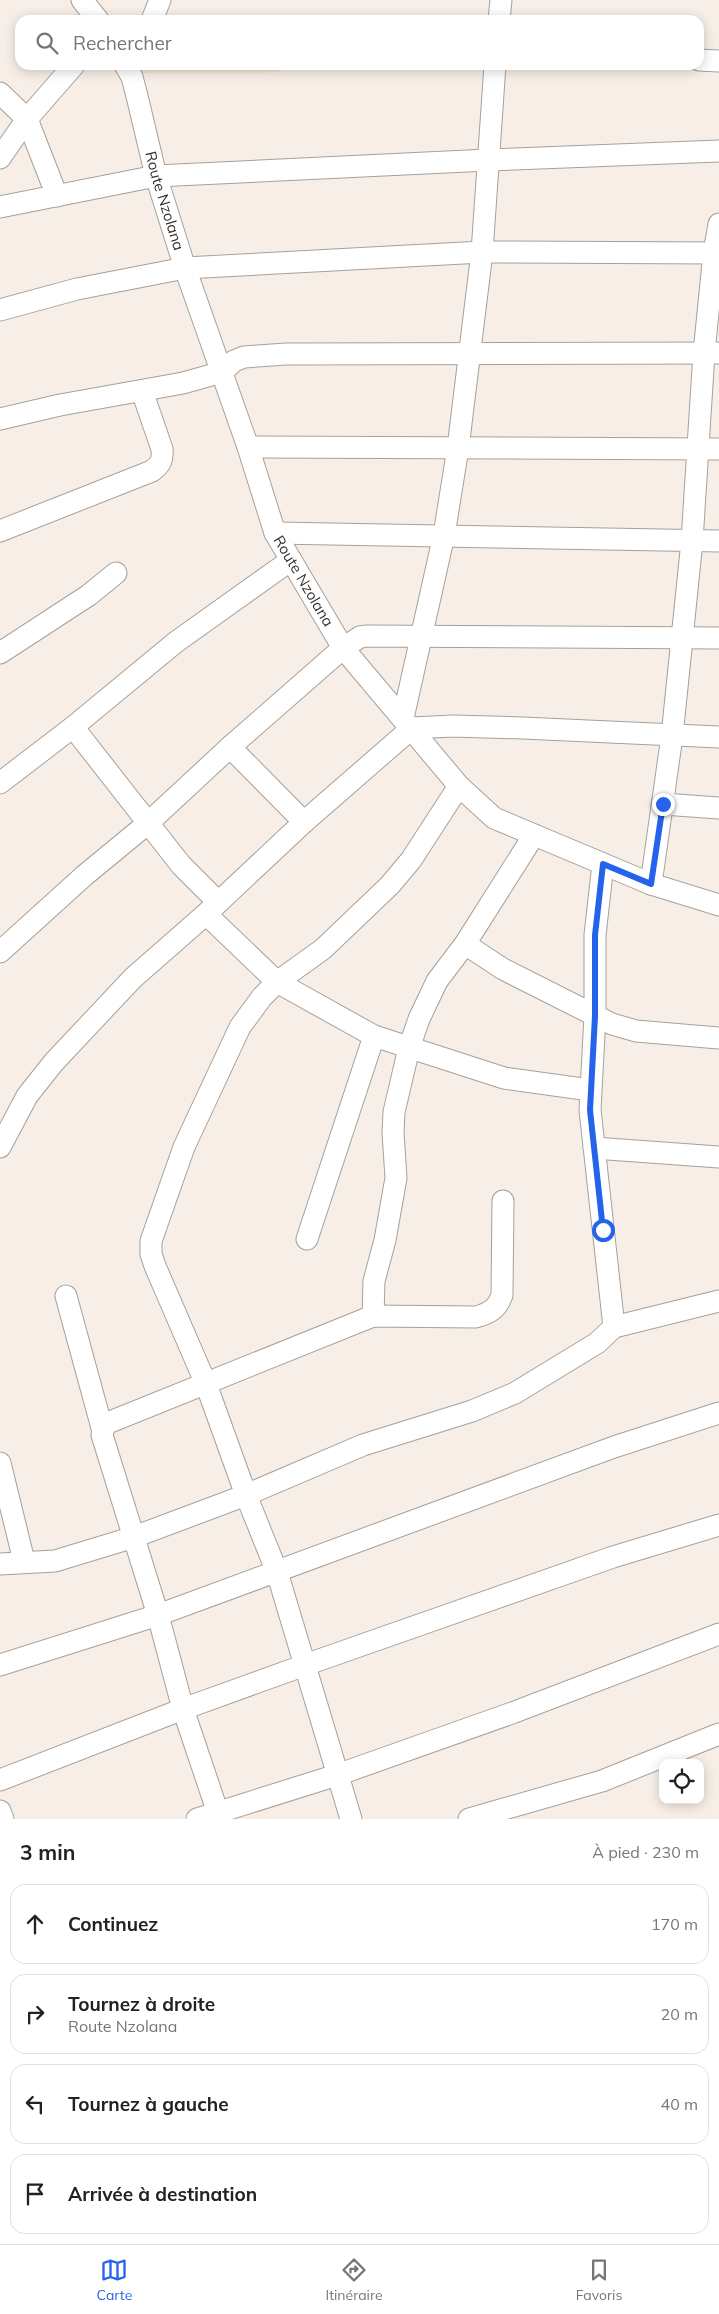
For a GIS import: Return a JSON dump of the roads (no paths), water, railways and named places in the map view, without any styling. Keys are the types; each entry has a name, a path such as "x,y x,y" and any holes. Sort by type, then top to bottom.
{"street":[{"path":"82,0 94,15"},
{"path":"154,15 160,0"},
{"path":"500,15 501,0"},
{"path":"704,60 719,61"},
{"path":"0,158 27,119 70,70"},
{"name":"Route Nzolana","path":"131,70 156,176 185,268 276,533 343,648 459,786 494,818 651,884 719,905"},
{"path":"0,1147 27,1096 54,1062 133,978 212,908 407,723 421,636 444,535 458,448 482,252 495,70"},
{"path":"0,93 27,119 58,196"},
{"path":"0,207 156,176 488,160 719,152"},
{"path":"651,884 672,736 692,541 709,449 711,353 719,224"},
{"path":"0,310 77,289 185,268 482,252 716,253"},
{"path":"0,419 60,405 142,391 222,372 234,361 244,357 286,354 711,353"},
{"path":"0,531 152,471 159,466 163,458 162,449 142,391"},
{"path":"248,447 709,449"},
{"path":"276,533 719,541"},
{"path":"0,783 73,727 176,642 291,560"},
{"path":"0,653 89,595 116,573"},
{"path":"0,952 84,875 147,824 230,747 343,648 360,637 681,636 719,638"},
{"path":"407,723 719,738"},
{"path":"73,727 147,824 181,865 212,908 277,982 374,1036 504,1078 590,1090"},
{"path":"230,747 304,822"},
{"path":"351,1819 277,1572 246,1495 206,1384 155,1266 151,1254 151,1241 184,1147 240,1027 262,997 277,982 323,949 390,885 411,860 459,786"},
{"path":"663,804 719,808"},
{"path":"373,1316 374,1281 385,1240 396,1178 393,1133 394,1112 409,1048 419,1019 437,981 465,944 534,836"},
{"path":"603,864 595,935 595,1016 590,1090 594,1148 614,1328"},
{"path":"465,944 503,969 595,1016 636,1031 719,1038"},
{"path":"307,1239 374,1036"},
{"path":"594,1148 719,1156"},
{"path":"102,1428 105,1424 373,1316 476,1317 488,1314 498,1306 502,1294 503,1201"},
{"path":"66,1296 102,1428 102,1435 158,1615 183,1709 219,1815"},
{"path":"0,1564 55,1560 134,1537 246,1495 363,1445 472,1411 515,1393 596,1343 614,1328 719,1301"},
{"path":"0,1665 158,1615 614,1447 719,1414"},
{"path":"0,1463 24,1561"},
{"path":"0,1780 183,1709 305,1665 613,1557 719,1525"},
{"path":"197,1819 219,1815 512,1713 719,1634"},
{"path":"469,1819 602,1781 719,1734"},
{"path":"0,1811 3,1819"}]}
